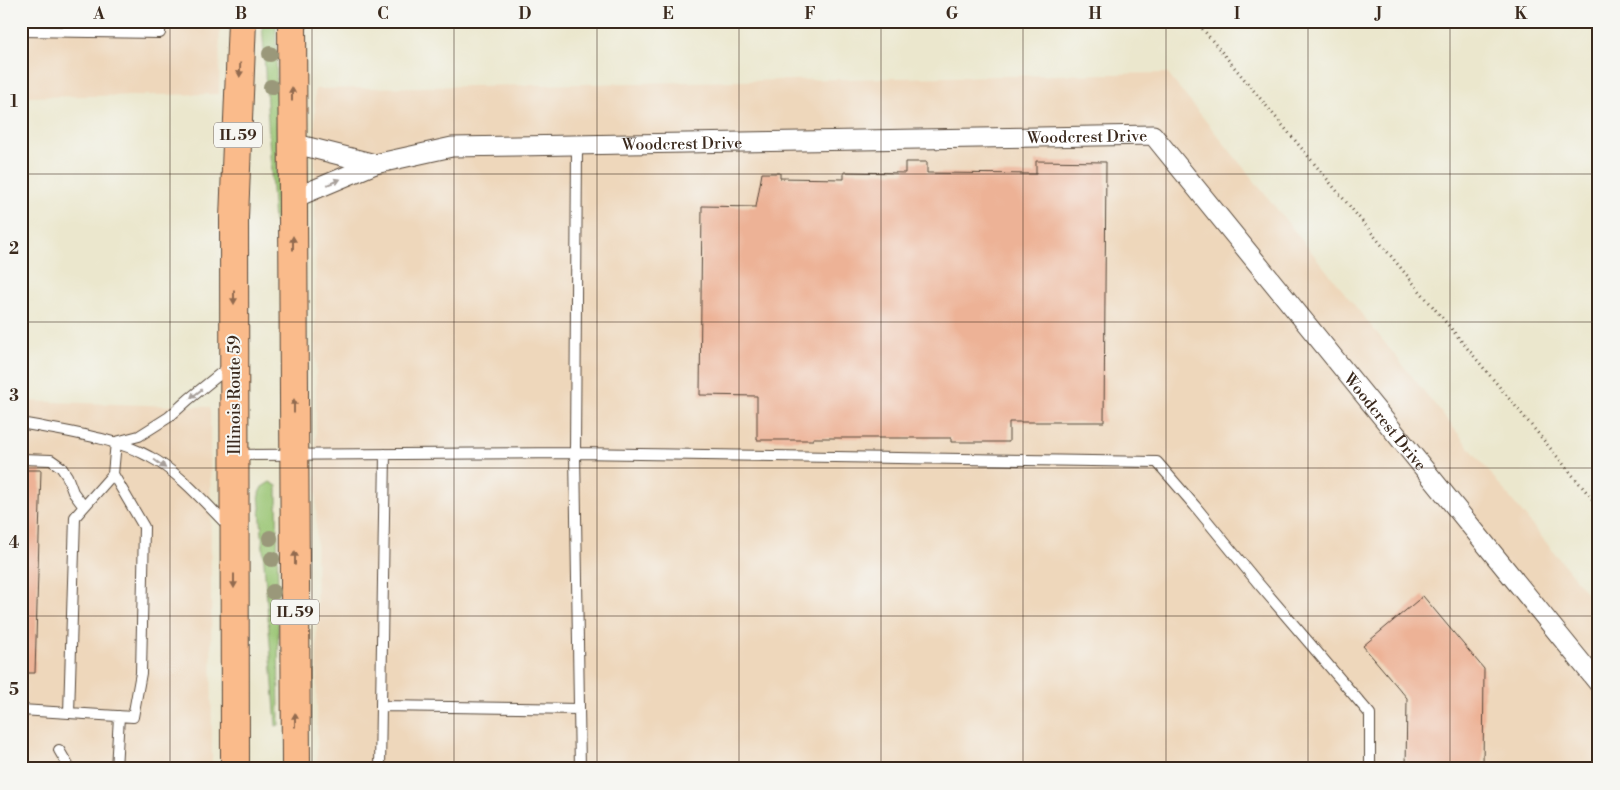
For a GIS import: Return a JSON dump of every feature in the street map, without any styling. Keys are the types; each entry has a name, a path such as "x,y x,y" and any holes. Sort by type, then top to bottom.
{"main road":[{"name":"Illinois Route 59","path":"235,769 234,218 242,21"},
{"name":"IL 59","path":"292,21 296,769"}],"street":[{"name":"Woodcrest Drive","path":"292,199 375,164 452,147 1153,135 1599,684"},
{"name":"Woodcrest Drive","path":"292,143 375,164"}],"lane":[{"path":"21,31 88,27 160,33 160,21"},
{"path":"577,145 575,453 580,769"},
{"path":"116,442 139,436 170,417 189,399 234,363"},
{"path":"21,423 116,442 150,457 183,481 234,532"},
{"path":"21,710 134,717 141,673 144,528 113,474 116,442"},
{"path":"234,455 575,453 1157,462 1370,714 1370,769"},
{"path":"380,769 385,454"},
{"path":"21,459 51,460 67,476 73,492 84,507"},
{"path":"69,713 75,517 113,474"},
{"path":"381,706 579,709"},
{"path":"116,769 118,716"},
{"path":"59,750 70,769"}],"path":[{"path":"1196,21 1599,507"}],"shaded area":[{"path":"21,21 220,21 219,94 21,97"},
{"path":"1167,73 1599,608 1599,769 317,769 315,89"},
{"path":"21,401 210,407 212,769 21,769"}],"green space":[{"path":"262,21 276,21 278,222 274,222"},
{"path":"270,482 277,486 279,725 276,726 259,493 262,487"}],"building":[{"path":"1036,161 1106,162 1104,422 1009,422 1009,442 951,442 951,438 757,440 757,396 700,395 702,206 756,207 762,173 780,173 780,178 844,179 844,172 905,173 905,162 927,162 927,173 1036,174"},
{"path":"21,470 41,470 35,673 21,673"},
{"path":"1423,596 1484,669 1483,769 1406,769 1407,698 1363,646"}]}
